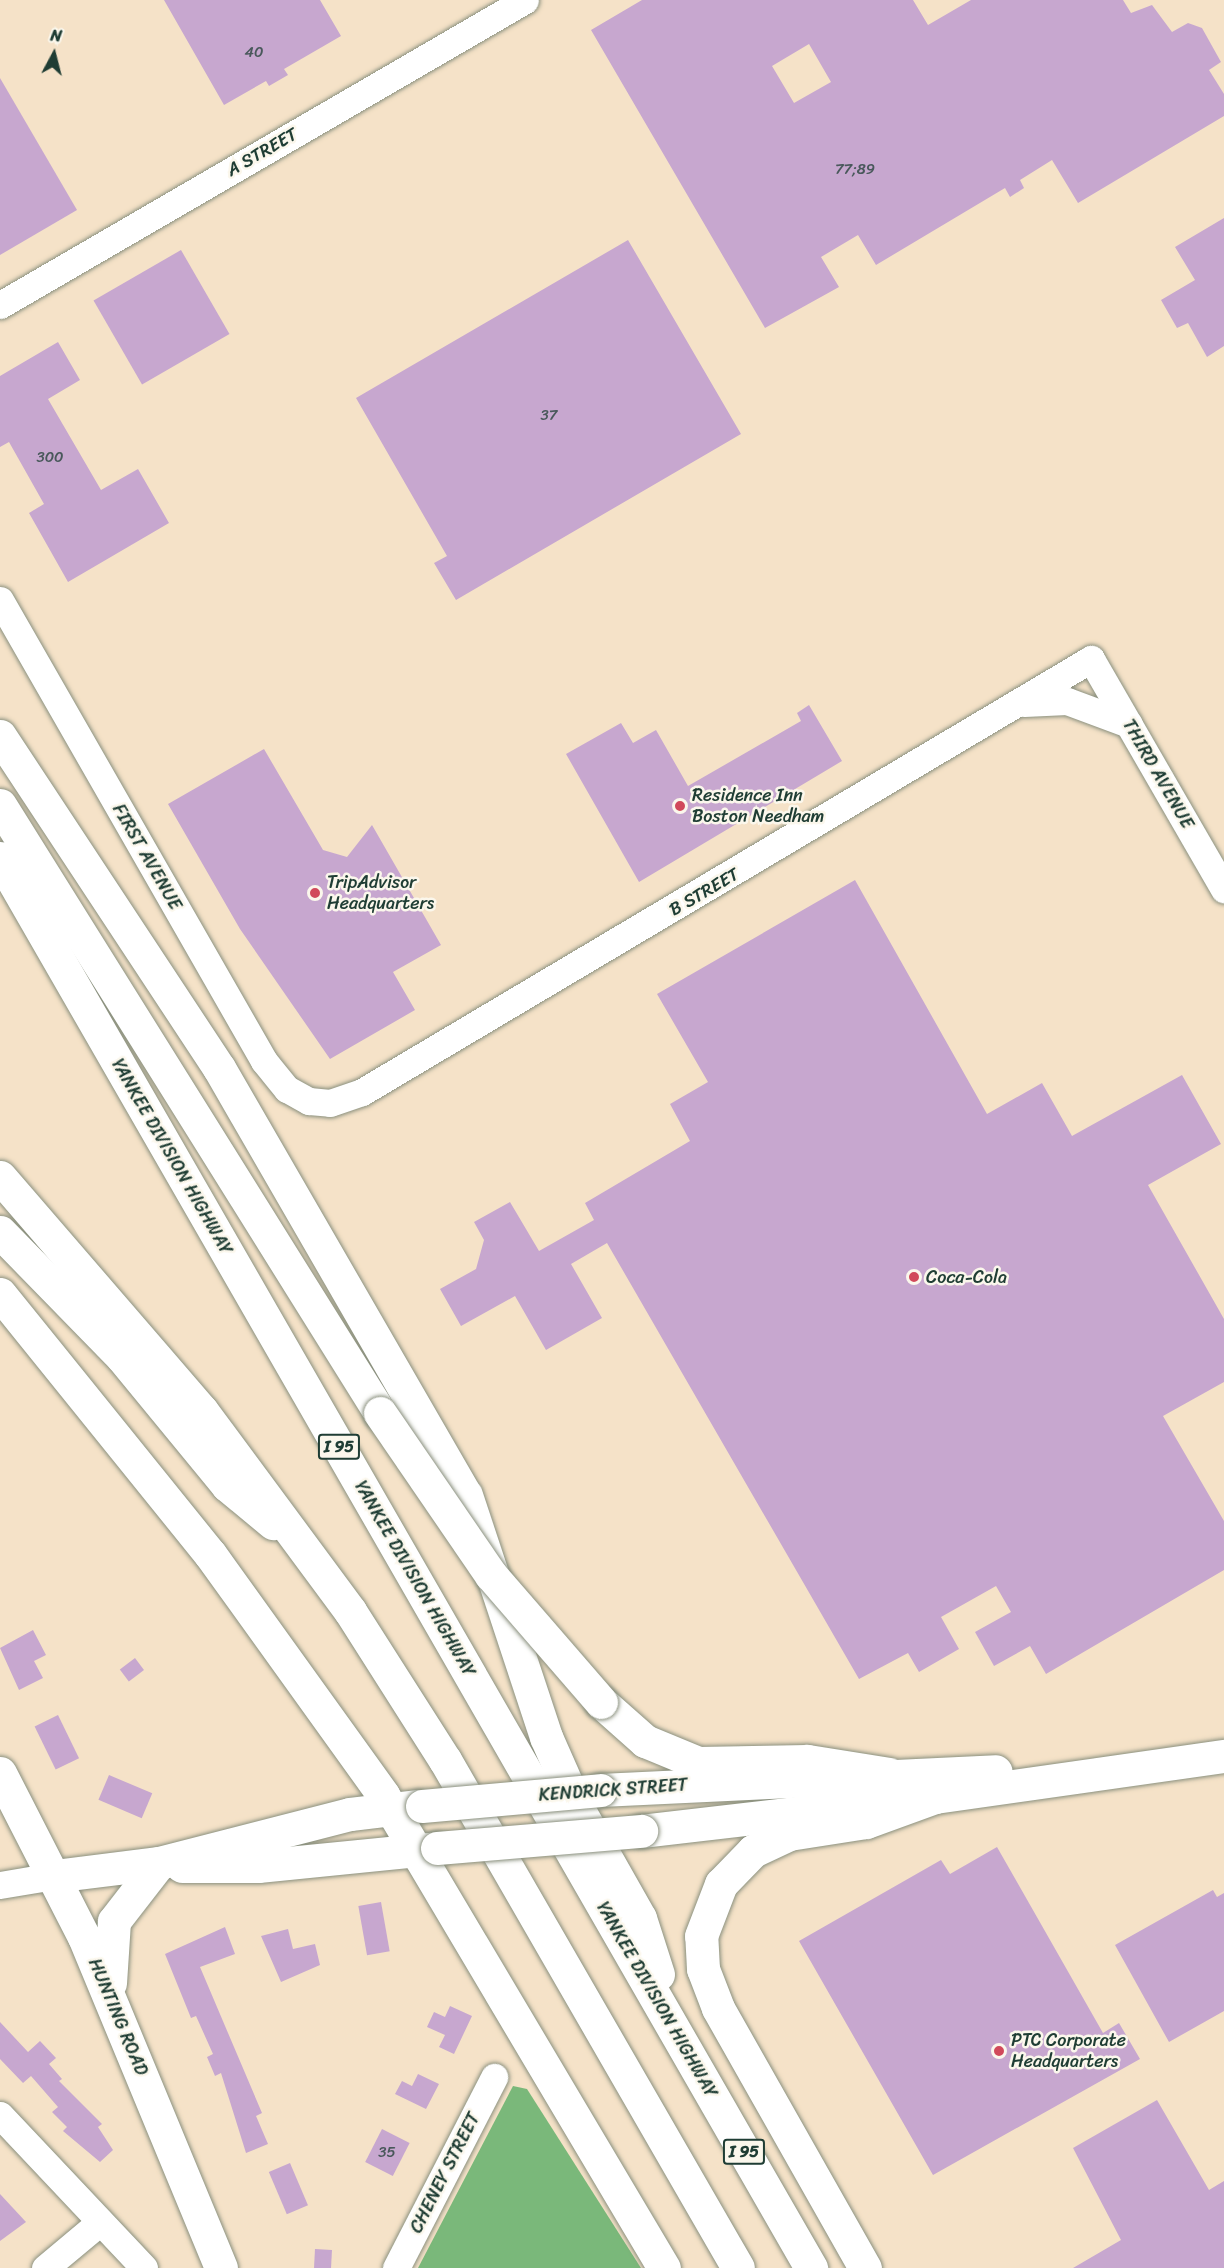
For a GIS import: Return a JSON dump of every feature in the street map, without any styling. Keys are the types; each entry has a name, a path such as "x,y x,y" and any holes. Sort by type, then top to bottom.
{"main road":[{"path":"0,736 224,1076 466,1495 546,1737 576,1805 640,1918 678,2035"},
{"path":"0,805 381,1413 486,1568 601,1702 645,1741 698,1763 807,1761 889,1774"},
{"name":"YANKEE DIVISION HIGHWAY","path":"0,858 811,2268"},
{"path":"0,1177 180,1384 310,1553 439,1750 738,2268"},
{"path":"0,1232 122,1357 227,1485 310,1553"},
{"path":"0,1294 210,1554 407,1807 428,1849 664,2268"},
{"name":"KENDRICK STREET","path":"159,1863 240,1867 641,1831 935,1797 1073,1775 1224,1756"},
{"name":"HUNTING ROAD","path":"0,1773 54,1876 113,2003 221,2268"},
{"name":"KENDRICK STREET","path":"54,1876 159,1863 326,1819 407,1807 600,1790 889,1774 1073,1775"},
{"path":"865,2268 718,2008 703,1969 701,1936 721,1884 762,1845 802,1831 866,1822 935,1797"},
{"path":"113,2003 108,1956 113,1925 159,1863"}],"street":[{"name":"A STREET","path":"0,305 525,0"},
{"name":"FIRST AVENUE","path":"0,600 264,1061 286,1089 309,1101"},
{"name":"B STREET","path":"309,1101 330,1103 362,1092 1023,703 1091,659"},
{"name":"THIRD AVENUE","path":"1091,659 1224,889"},
{"path":"1023,703 1067,701 1129,724"},
{"name":"KENDRICK STREET","path":"0,1885 54,1876"},
{"name":"CHENEY STREET","path":"396,2268 494,2077"},
{"path":"0,2115 144,2268"},
{"path":"45,2268 100,2222"}],"green space":[{"path":"513,2086 527,2089 641,2268 418,2268"}],"building":[{"path":"164,0 320,0 341,36 284,69 288,75 269,86 266,81 224,105"},
{"path":"642,0 913,0 928,25 971,0 1123,0 1131,13 1152,5 1172,32 1188,23 1202,28 1221,62 1209,70 1224,94 1224,116 1078,203 1052,160 1020,180 1024,188 1010,197 1005,188 876,265 858,235 821,257 839,287 765,328 591,30","holes":["809,44 831,82 794,103 772,66"]},
{"path":"0,78 77,210 0,255"},
{"path":"1224,218 1224,346 1207,357 1188,323 1177,328 1161,300 1195,280 1175,247"},
{"path":"628,240 741,434 456,600 434,563 447,556 356,398"},
{"path":"181,250 230,334 142,385 94,300"},
{"path":"58,342 80,380 48,399 101,490 138,469 169,523 68,582 29,513 44,504 9,442 0,447 0,376"},
{"name":"Residence Inn Boston Needham","path":"809,705 842,761 639,882 566,754 621,723 633,743 656,730 688,786 801,721 797,713"},
{"name":"TripAdvisor Headquarters","path":"264,749 323,850 347,857 372,825 441,945 393,972 415,1010 330,1059 240,929 168,804"},
{"name":"Coca-Cola","path":"855,880 987,1114 1042,1083 1072,1136 1182,1075 1221,1144 1148,1185 1224,1319 1224,1382 1163,1416 1224,1521 1224,1570 1046,1674 1030,1646 994,1666 975,1632 1011,1612 996,1586 941,1617 959,1649 919,1672 908,1653 859,1679 607,1243 571,1264 602,1318 546,1350 515,1296 461,1326 440,1289 476,1269 484,1240 474,1222 510,1202 539,1251 594,1220 585,1203 690,1141 670,1104 708,1082 657,994"},
{"path":"33,1630 46,1655 34,1661 43,1678 19,1690 0,1648"},
{"path":"135,1658 144,1670 129,1681 120,1669"},
{"path":"58,1715 79,1758 56,1770 35,1726"},
{"path":"109,1775 152,1793 142,1818 98,1800"},
{"name":"PTC Corporate Headquarters","path":"997,1847 1103,2033 1119,2023 1140,2059 933,2175 799,1941 941,1860 950,1874"},
{"path":"1213,1890 1217,1897 1224,1893 1224,2011 1169,2042 1115,1945"},
{"path":"381,1902 390,1951 367,1955 358,1906"},
{"path":"225,1927 235,1954 200,1967 262,2113 256,2116 268,2144 246,2153 221,2073 215,2076 207,2057 213,2054 196,2016 191,2018 165,1954"},
{"path":"288,1929 293,1949 315,1944 320,1965 281,1982 261,1936"},
{"path":"450,2006 472,2016 454,2054 439,2047 445,2035 427,2027 434,2012 445,2017"},
{"path":"0,2022 28,2052 40,2041 56,2058 49,2064 62,2079 59,2081 102,2124 98,2127 113,2150 100,2162 63,2131 67,2127 52,2112 58,2107 31,2076 23,2083 0,2059"},
{"path":"418,2074 439,2084 426,2109 395,2094 402,2081 412,2086"},
{"path":"1157,2100 1209,2190 1224,2181 1224,2268 1073,2268 1121,2240 1073,2148"},
{"path":"382,2129 410,2143 393,2176 365,2162"},
{"path":"290,2163 308,2205 287,2214 269,2172"},
{"path":"0,2194 26,2222 0,2241"},
{"path":"315,2249 332,2250 331,2268 314,2268"}],"place":[{"name":"Residence Inn Boston Needham","path":"680,806"},
{"name":"TripAdvisor Headquarters","path":"315,893"},
{"name":"Coca-Cola","path":"914,1277"},
{"name":"PTC Corporate Headquarters","path":"999,2051"}]}
